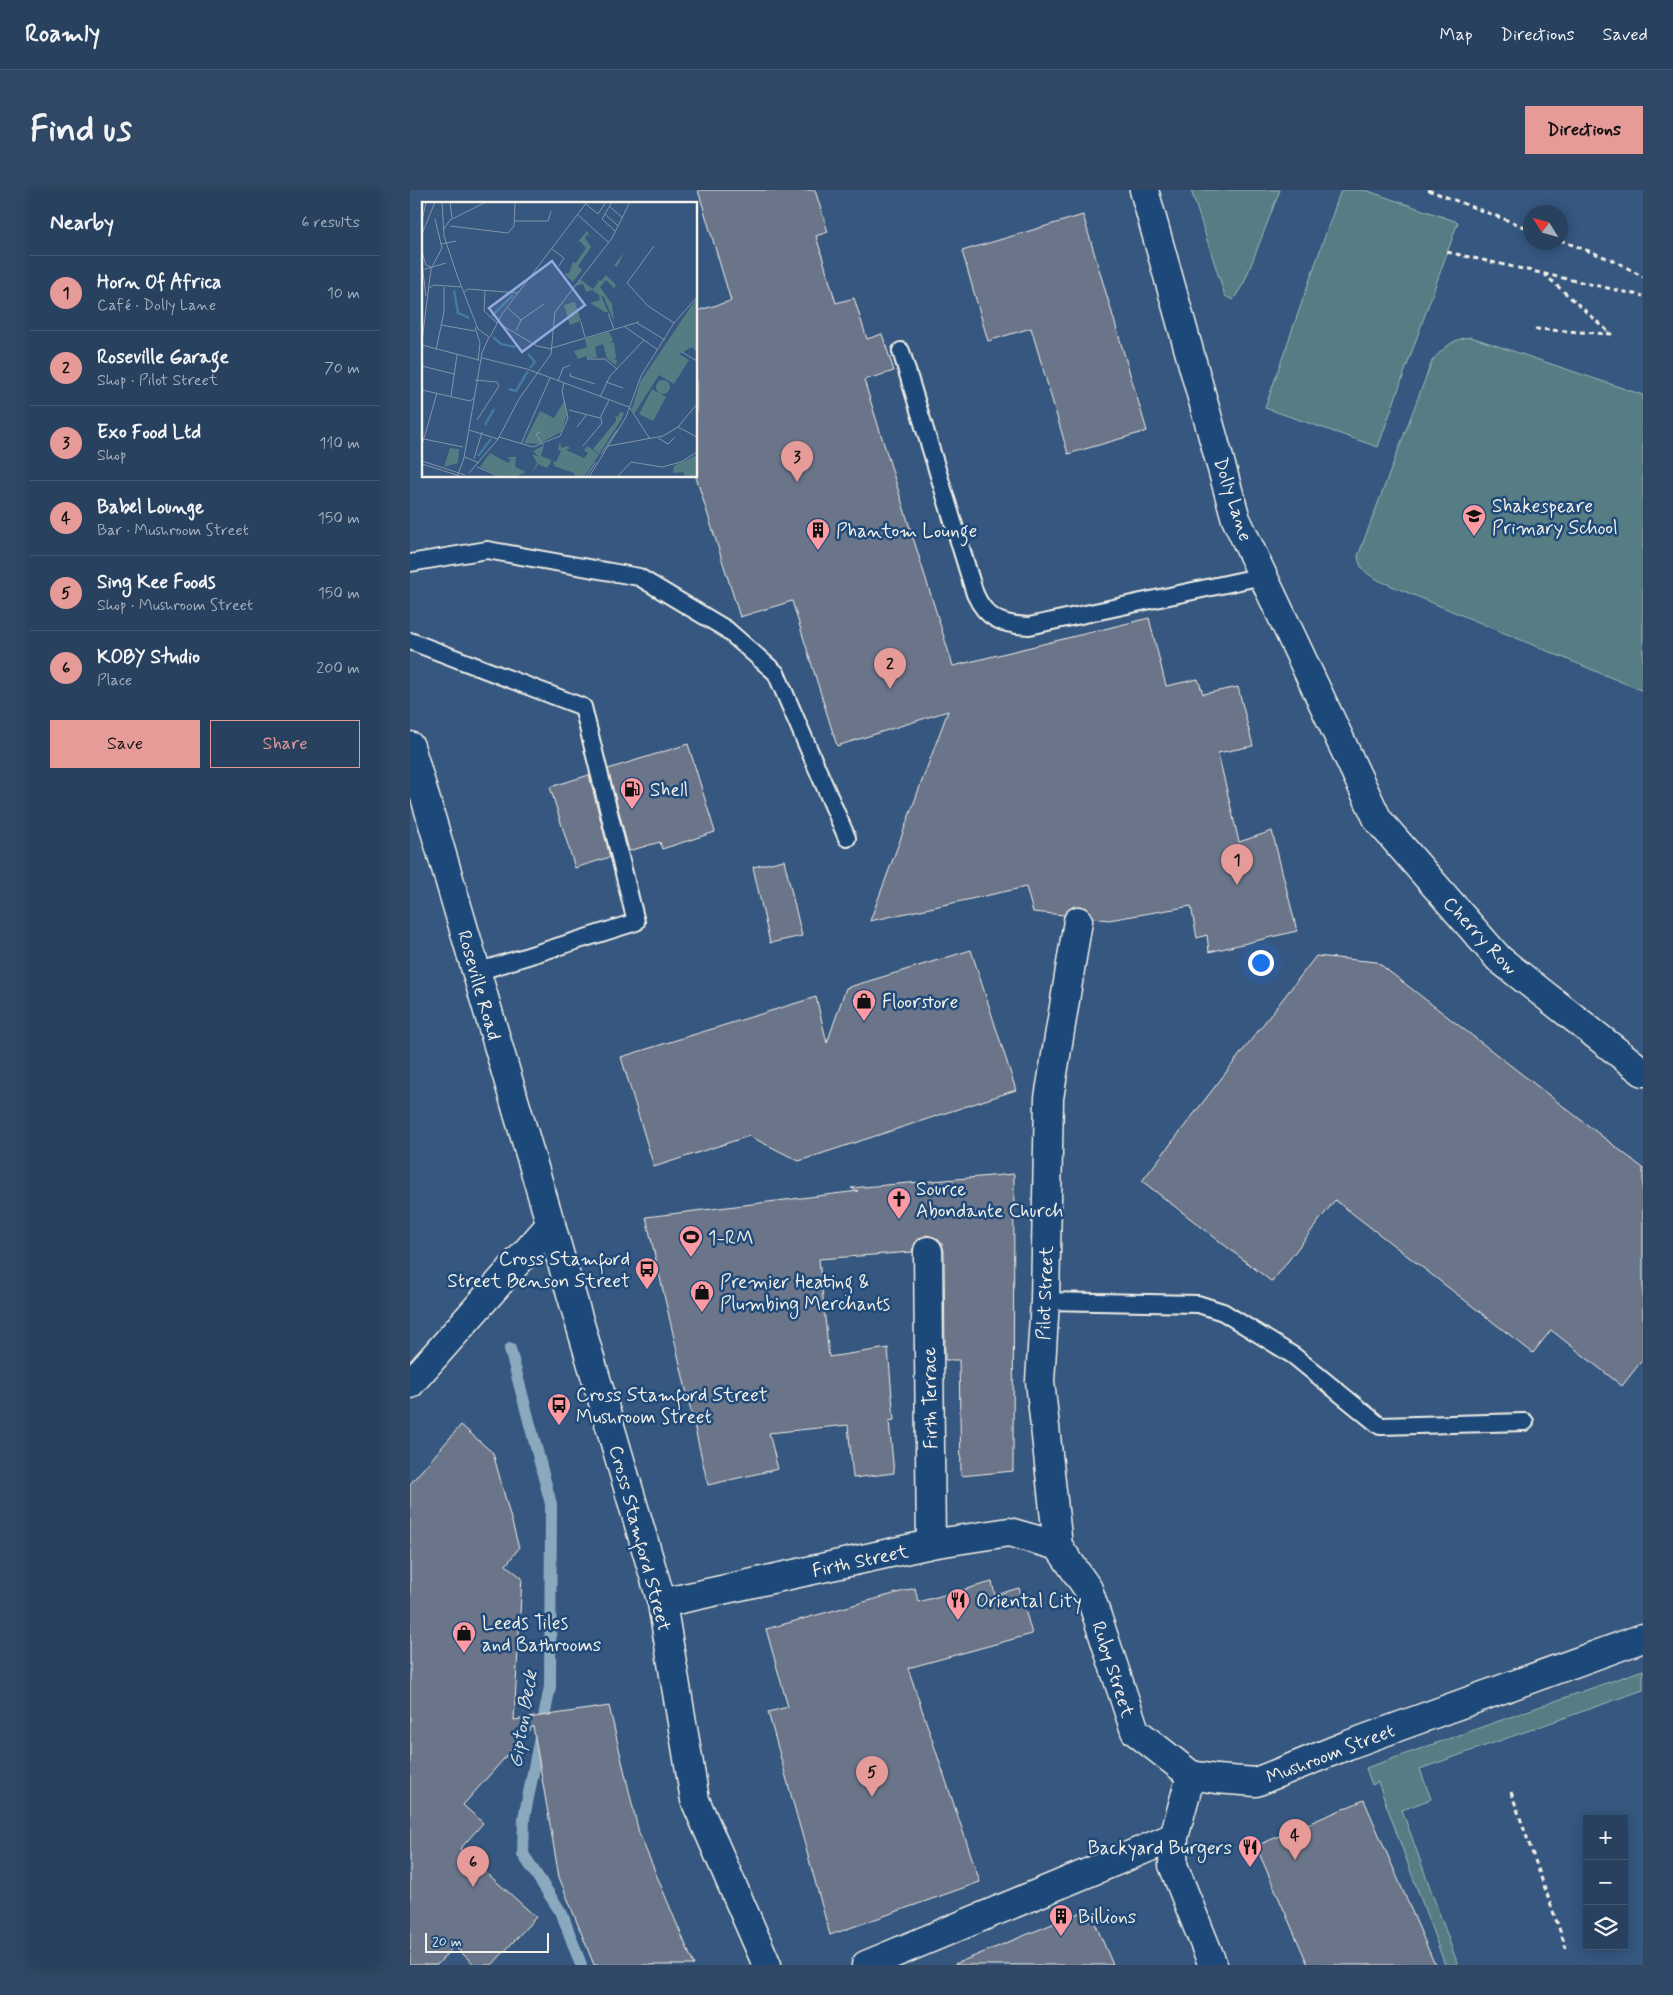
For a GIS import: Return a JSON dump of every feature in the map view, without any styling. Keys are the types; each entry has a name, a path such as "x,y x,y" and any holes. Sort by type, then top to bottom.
{"street":[{"name":"Dolly Lane","path":"1144,190 1236,519 1378,820"},
{"name":"Roseville Road","path":"410,746 551,1224"},
{"name":"Cherry Row","path":"1378,820 1499,959 1643,1072"},
{"name":"Pilot Street","path":"1058,1546 1040,1381 1045,1301 1049,1098 1078,921"},
{"path":"410,1384 551,1224"},
{"name":"Cross Stamford Street","path":"551,1224 662,1602 695,1800 767,1965"},
{"name":"Firth Terrace","path":"928,1251 931,1544"},
{"name":"Firth Street","path":"662,1602 931,1544 1009,1532 1058,1546"},
{"name":"Ruby Street","path":"1058,1546 1088,1590 1135,1731 1191,1774"},
{"name":"Mushroom Street","path":"1191,1774 1216,1779 1256,1782 1348,1746 1643,1638"},
{"path":"1191,1774 1174,1837 1173,1865 1213,1965"},
{"path":"866,1965 1174,1837"}],"lane":[{"path":"902,351 975,594 981,608 988,614 1008,624 1029,626 1263,576"},
{"path":"410,563 487,550 639,577 726,628 776,673 847,838"},
{"path":"410,641 583,707 636,922 477,972"},
{"path":"1045,1301 1198,1304 1223,1312 1294,1356 1380,1426 1525,1422"}],"path":[{"path":"1428,190 1523,226"},
{"path":"1568,243 1618,262 1643,277"},
{"path":"1447,252 1643,296"},
{"path":"1535,330 1611,334 1544,274"},
{"path":"1510,1792 1566,1948"}],"green space":[{"path":"1191,190 1280,190 1244,283 1233,300 1225,296"},
{"path":"1341,190 1365,190 1458,222 1378,447 1265,408"},
{"path":"1471,337 1643,395 1643,691 1380,581 1368,574 1360,565 1358,556 1432,361 1449,344 1459,339"},
{"path":"1643,1670 1643,1690 1420,1769 1431,1799 1402,1810 1458,1965 1445,1965 1378,1782 1372,1785 1366,1768"}],"building":[{"path":"698,190 815,190 828,232 816,236 836,303 854,298 867,339 882,334 894,371 864,380 953,666 1149,618 1166,686 1198,679 1203,694 1238,687 1253,746 1218,753 1239,842 1272,831 1297,931 1209,952 1207,935 1197,938 1191,906 1109,920 1093,918 1088,909 1080,906 1072,907 1064,915 1033,912 1026,887 870,921 948,711 837,746 792,601 740,617 696,478 698,478 698,310 731,301"},
{"path":"1083,215 1147,431 1068,454 1031,328 988,341 962,251"},
{"name":"Shell","path":"688,744 715,832 662,849 660,842 629,851 608,769"},
{"path":"589,775 610,857 575,868 550,787"},
{"path":"784,860 802,936 770,943 753,867"},
{"name":"Floorstore","path":"971,950 1016,1090 799,1161 749,1136 654,1167 621,1057 816,997 827,1043 846,988"},
{"path":"1316,956 1377,962 1643,1168 1643,1359 1622,1386 1551,1330 1533,1353 1335,1200 1272,1282 1142,1181"},
{"path":"1014,1174 1013,1471 961,1476 959,1360 945,1360 944,1251 942,1244 936,1238 927,1235 915,1243 912,1252 819,1259 829,1357 888,1348 894,1420 889,1421 894,1473 853,1478 848,1425 769,1433 778,1469 708,1485 646,1217 858,1191 851,1188"},
{"path":"461,1425 493,1453 519,1548 506,1565 522,1578 514,1720 609,1706 639,1833 694,1965 594,1965 559,1877 533,1726 463,1805 483,1823 460,1849 536,1917 492,1965 475,1965 454,1946 437,1965 410,1965 410,1484"},
{"path":"992,1582 995,1595 1019,1588 1032,1634 908,1668 980,1882 830,1935 768,1712 788,1707 766,1629 915,1588 918,1602"},
{"path":"1364,1800 1435,1965 1308,1965 1256,1846"},
{"name":"Billions","path":"1089,1909 1113,1965 955,1965 955,1964"}],"waterway":[{"name":"Gipton Beck","path":"510,1349 551,1504 550,1687 524,1818 523,1854 562,1914 581,1965"}],"place":[{"name":"Exo Food Ltd","path":"797,482"},
{"name":"Shakespeare Primary School","path":"1474,537"},
{"name":"Phantom Lounge","path":"818,551"},
{"name":"Roseville Garage","path":"890,689"},
{"name":"Shell","path":"632,810"},
{"name":"Horn Of Africa","path":"1237,885"},
{"name":"Floorstore","path":"864,1022"},
{"name":"Source Abondante Church","path":"899,1220"},
{"name":"1-RM","path":"691,1258"},
{"name":"Cross Stamford Street Benson Street","path":"647,1290"},
{"name":"Premier Heating & Plumbing Merchants","path":"702,1313"},
{"name":"Cross Stamford Street Mushroom Street","path":"559,1426"},
{"name":"Oriental City","path":"958,1621"},
{"name":"Leeds Tiles and Bathrooms","path":"464,1654"},
{"name":"Sing Kee Foods","path":"872,1797"},
{"name":"Babel Lounge","path":"1295,1860"},
{"name":"Backyard Burgers","path":"1250,1868"},
{"name":"KOBY Studio","path":"473,1887"},
{"name":"Billions","path":"1061,1937"}]}
